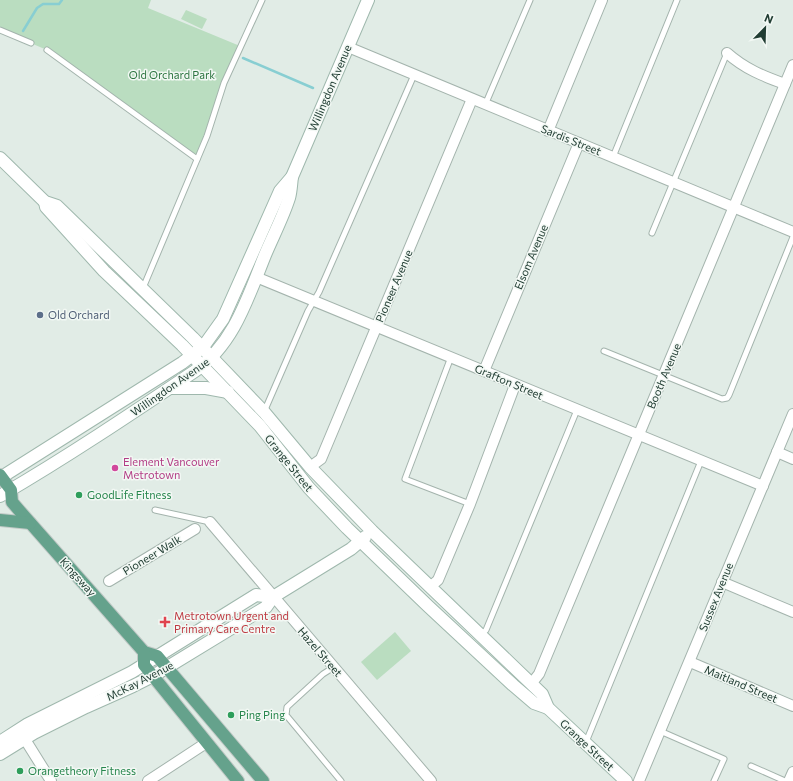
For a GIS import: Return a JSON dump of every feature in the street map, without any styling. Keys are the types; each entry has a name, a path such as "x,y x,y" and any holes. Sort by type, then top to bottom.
{"main road":[{"name":"Willingdon Avenue","path":"0,497 106,431 203,366 228,338 237,322 256,278 289,197 292,177 368,0"},
{"name":"Grange Street","path":"0,158 45,202 57,206 202,347 264,412 310,467 372,531 542,694 548,708 626,781"},
{"name":"Willingdon Avenue","path":"1,476 106,412 193,356 202,347 223,319 280,191 292,177"},
{"name":"Grange Street","path":"45,202 46,208 104,271 193,356 260,426 309,488 361,542 513,685 534,703 548,708"},
{"path":"171,388 206,388 228,392"},
{"path":"0,497 12,502 11,490 1,476"},
{"name":"Kingsway","path":"12,502 144,652"},
{"path":"0,520 30,523"},
{"name":"McKay Avenue","path":"0,742 73,714 153,676 266,607 273,596 351,549 372,531"},
{"name":"McKay Avenue","path":"0,754 22,734 144,665 256,595 273,596"},
{"path":"238,781 144,665 144,652 157,656 263,781"}],"street":[{"path":"548,131 602,0"},
{"name":"Sardis Street","path":"348,47 793,232"},
{"path":"727,53 745,67 785,84"},
{"name":"Booth Avenue","path":"531,684 539,674 793,66"},
{"name":"Pioneer Avenue","path":"310,467 321,459 472,99"},
{"name":"Elsom Avenue","path":"484,371 578,143"},
{"name":"Grafton Street","path":"256,278 762,486"},
{"path":"430,587 438,580 470,504 515,385"},
{"name":"Sussex Avenue","path":"639,781 793,414"},
{"path":"777,452 793,459"},
{"name":"Hazel Street","path":"210,522 431,781"},
{"name":"Pioneer Walk","path":"109,581 195,529"},
{"path":"722,582 793,612"},
{"name":"Maitland Street","path":"690,662 793,706"},
{"path":"22,734 51,781"},
{"path":"148,781 206,743"},
{"path":"789,781 793,772"}],"lane":[{"path":"142,289 207,136 224,83 262,0"},
{"path":"485,105 530,0"},
{"path":"613,157 677,0"},
{"path":"0,30 31,44"},
{"path":"47,50 197,159"},
{"path":"652,233 727,53"},
{"path":"264,412 308,311 319,292 414,75"},
{"path":"604,351 722,399 727,398 793,237"},
{"path":"451,358 405,479 470,504"},
{"path":"481,635 486,630 577,410"},
{"path":"585,743 701,461"},
{"path":"155,510 210,522"},
{"path":"334,667 323,674 287,707 286,715 341,781"},
{"path":"660,731 724,759 714,781"},
{"path":"752,766 785,781"}],"green space":[{"name":"Old Orchard Park","path":"0,0 151,0 148,8 240,46 197,159 47,50 0,30"},
{"path":"186,10 207,19 202,29 181,19"},
{"path":"395,632 411,651 377,680 361,662"}],"waterway":[{"path":"23,31 37,8 43,4 59,4 62,0"},
{"path":"243,58 313,88"}],"place":[{"name":"Old Orchard","path":"40,315"},
{"name":"Element Vancouver Metrotown","path":"115,468"},
{"name":"GoodLife Fitness","path":"79,495"},
{"name":"Metrotown Urgent and Primary Care Centre","path":"165,622"},
{"name":"Ping Ping","path":"231,715"},
{"name":"Orangetheory Fitness","path":"20,771"}]}
